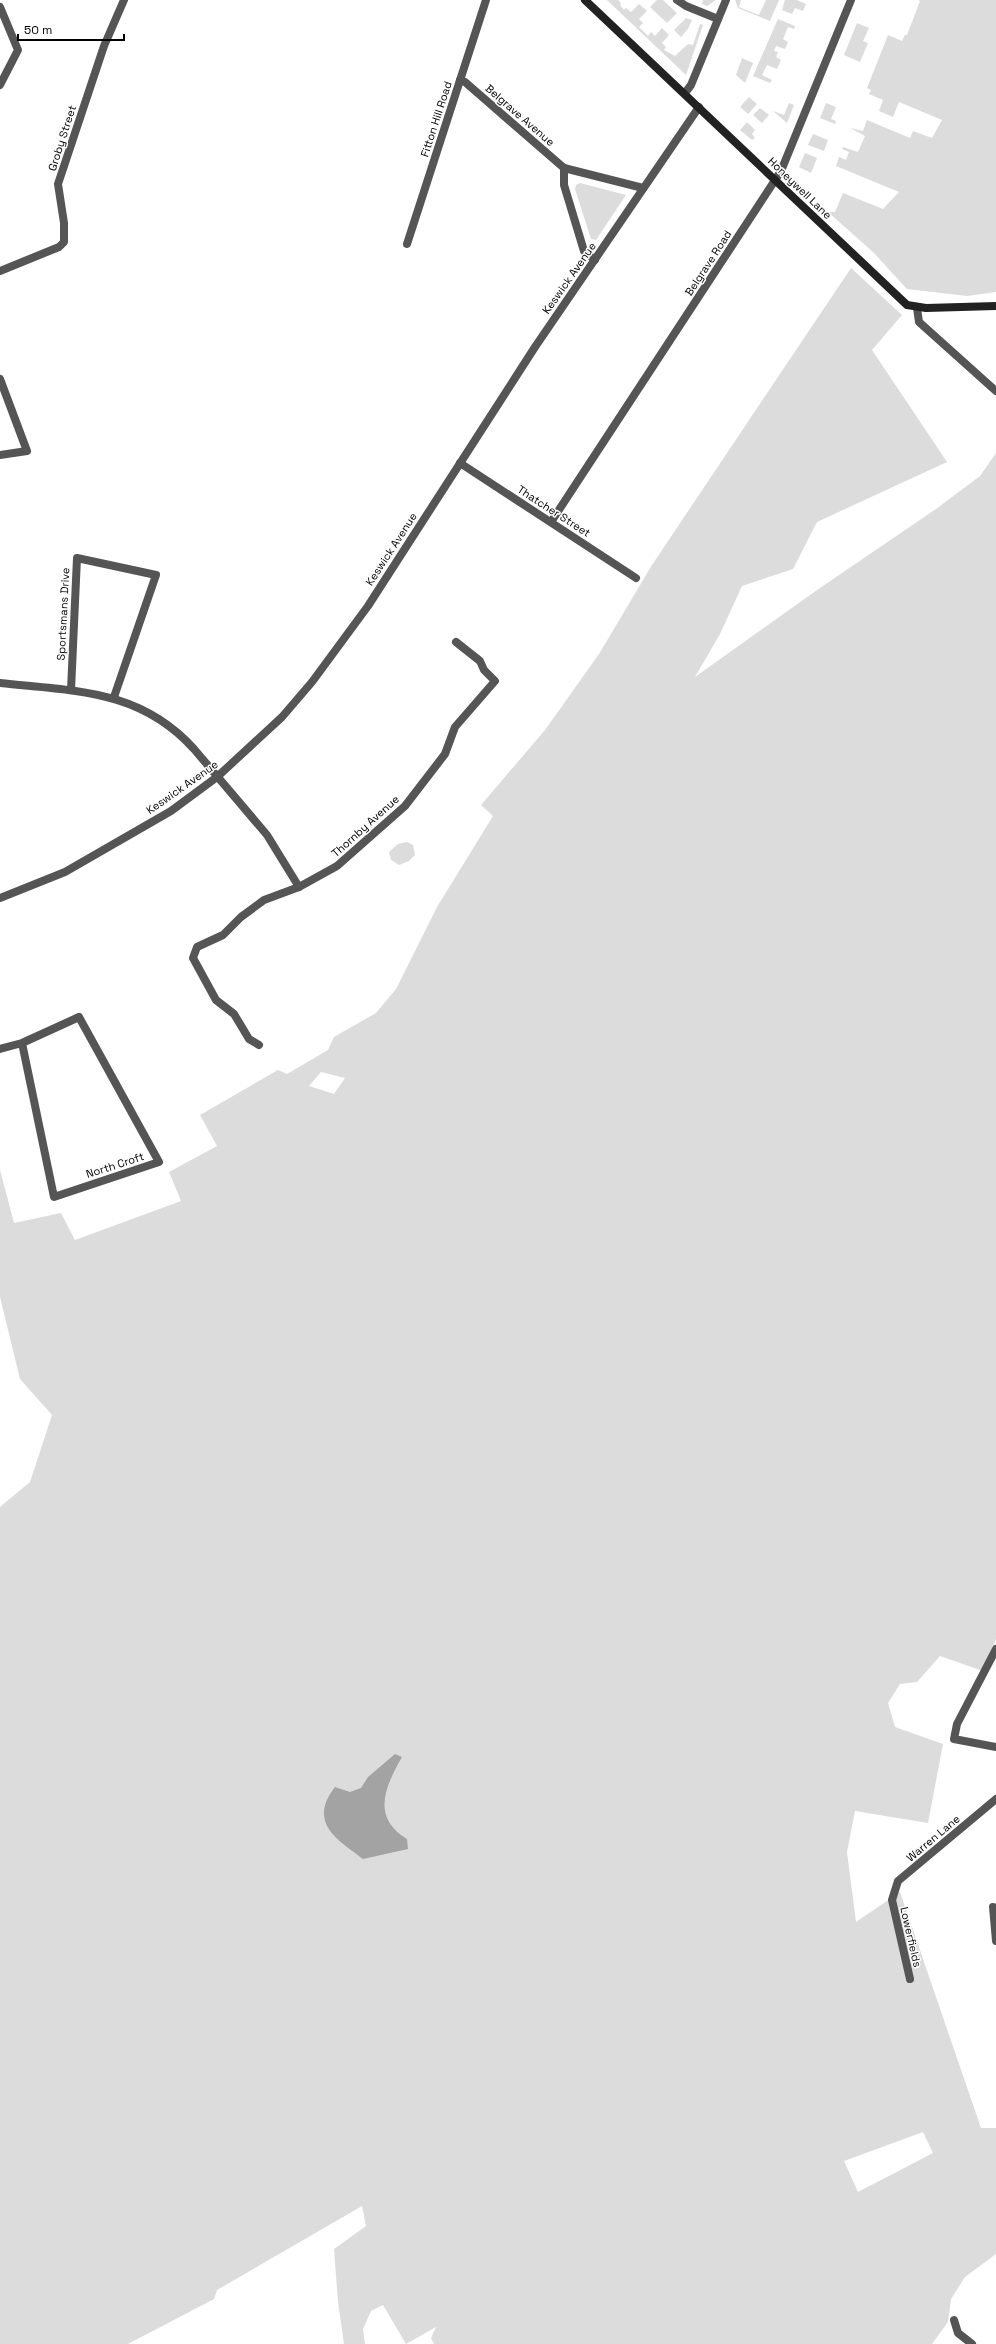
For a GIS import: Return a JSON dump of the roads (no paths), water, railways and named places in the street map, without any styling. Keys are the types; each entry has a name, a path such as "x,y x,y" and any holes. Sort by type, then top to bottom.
{"street":[{"name":"Groby Street","path":"0,271 59,247 64,242 64,223 58,184 104,46 124,0"},
{"name":"Fitton Hill Road","path":"407,244 486,0"},
{"name":"Honeywell Lane","path":"585,0 685,93 907,305 917,308"},
{"path":"677,0 686,6 718,19"},
{"path":"685,93 691,85 726,0"},
{"name":"Belgrave Road","path":"552,522 776,180 784,165 852,0"},
{"path":"0,7 18,50 0,86"},
{"name":"Belgrave Avenue","path":"460,80 465,82 564,168 643,188"},
{"name":"Keswick Avenue","path":"0,898 65,872 171,811 217,777 282,717 312,682 368,606 534,347 699,107"},
{"path":"564,168 564,185 584,251 595,260"},
{"path":"996,306 917,308 919,322 996,391"},
{"path":"0,379 27,451 0,455"},
{"name":"Thatcher Street","path":"460,463 636,578"},
{"name":"Sportsmans Drive","path":"71,690 77,558 156,575 114,697"},
{"name":"Thornby Avenue","path":"299,887 337,866 405,806 445,754 455,727 495,681 484,670 480,661 456,642"},
{"path":"0,683 71,690 114,697 148,712 184,738 267,835 299,887 264,900 241,917 224,935 196,947 193,958 216,1000 234,1014 248,1039 259,1045"},
{"name":"North Croft","path":"0,1049 22,1043 79,1017 159,1162 54,1197 22,1043"},
{"path":"996,1649 957,1724 954,1739 996,1747"},
{"name":"Warren Lane","path":"892,1900 898,1881 996,1799"},
{"name":"Lowerfields","path":"892,1900 910,1979"},
{"path":"993,1907 996,1941"},
{"path":"954,2320 958,2333 972,2344"}]}
